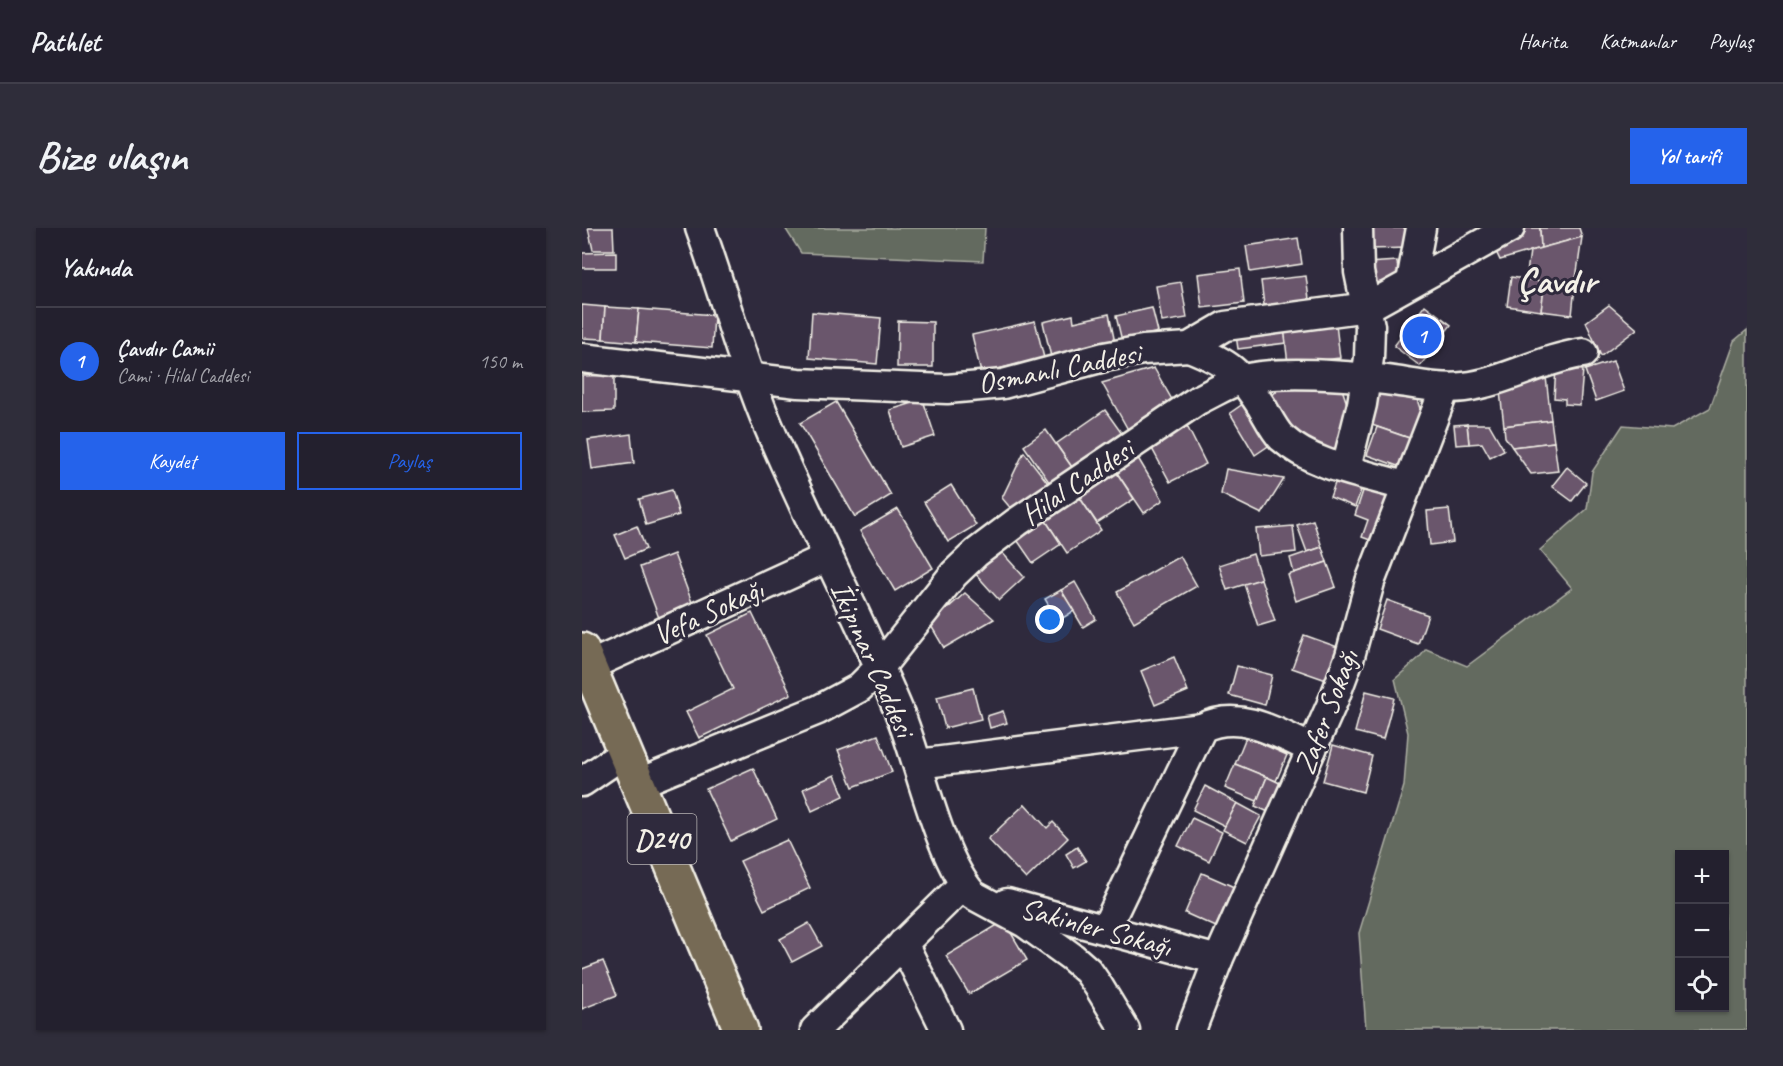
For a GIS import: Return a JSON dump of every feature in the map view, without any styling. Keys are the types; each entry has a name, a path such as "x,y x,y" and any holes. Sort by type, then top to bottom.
{"main road":[{"name":"D240","path":"586,658 741,1030"}],"street":[{"name":"İkipınar Caddesi","path":"700,228 750,378 828,557 880,668 918,764 943,838 969,889"},
{"path":"1346,468 1367,379 1370,326 1368,307 1359,272 1358,228"},
{"path":"1411,282 1421,228"},
{"name":"Osmanlı Caddesi","path":"582,358 809,383 946,388 1003,384 1104,357 1143,350 1189,347 1225,326 1368,307 1510,228"},
{"path":"1189,347 1216,358 1244,379 1280,436 1302,452 1407,486"},
{"name":"Hilal Caddesi","path":"639,783 818,710 859,688 880,668 934,597 976,552 1198,400 1244,379 1270,376 1367,379 1445,388 1488,382 1559,356 1583,353"},
{"name":"Zafer Sokağı","path":"1191,1030 1218,960 1312,749 1350,656 1370,582 1445,388"},
{"name":"Vefa Sokağı","path":"586,658 828,557"},
{"path":"918,764 1202,728 1215,722 1231,719 1254,724 1312,749"},
{"path":"1106,928 1202,728"},
{"path":"582,782 626,752"},
{"path":"815,1030 903,944 969,889 1050,940 1088,971 1125,1030"},
{"name":"Sakinler Sokağı","path":"969,889 1218,960"},
{"path":"903,944 946,1030"}],"green space":[{"path":"785,228 985,228 983,261 801,253"},
{"path":"1747,330 1747,1030 1366,1030 1359,933 1404,786 1408,733 1395,679 1426,649 1467,666 1572,588 1540,550 1587,509 1592,472 1623,425 1672,429 1710,408 1734,341"}],"building":[{"path":"588,228 613,228 614,250 593,250"},
{"path":"1367,228 1408,228 1409,248 1368,249"},
{"path":"1520,228 1540,228 1541,248 1500,260 1492,243"},
{"path":"1540,228 1579,228 1582,237 1541,248"},
{"path":"1582,237 1575,286 1526,280 1530,251"},
{"path":"1298,238 1302,264 1250,272 1246,246"},
{"path":"616,252 616,268 582,268 582,253"},
{"path":"1397,261 1399,281 1368,283 1367,263"},
{"path":"1240,269 1244,303 1202,308 1198,274"},
{"path":"1306,276 1310,307 1265,313 1261,281"},
{"path":"1511,277 1545,282 1541,311 1507,306"},
{"path":"1181,282 1187,318 1162,322 1156,286"},
{"path":"1545,282 1575,286 1572,315 1541,311"},
{"path":"582,305 605,307 603,339 582,338"},
{"path":"1425,305 1451,325 1420,366 1394,346"},
{"path":"1609,305 1637,329 1601,356 1586,322"},
{"path":"605,307 639,309 636,342 603,339"},
{"path":"1152,308 1158,332 1122,341 1116,316"},
{"path":"639,309 714,315 712,348 636,342"},
{"path":"812,312 881,318 877,364 809,358"},
{"path":"1109,314 1115,343 1051,357 1043,322 1073,315 1074,322"},
{"path":"1335,316 1340,358 1288,364 1283,322"},
{"path":"898,321 933,322 933,367 897,367"},
{"path":"1035,321 1044,358 981,373 972,335"},
{"path":"1283,322 1286,343 1238,349 1235,328"},
{"path":"1613,361 1624,391 1596,401 1585,370"},
{"path":"1154,368 1175,405 1131,435 1102,383"},
{"path":"1556,368 1583,370 1580,405 1565,404 1565,399 1554,398"},
{"path":"614,375 614,411 582,412 582,376"},
{"path":"1546,377 1551,420 1504,426 1499,383"},
{"path":"1282,385 1341,386 1348,407 1332,458 1285,433 1267,401"},
{"path":"1373,391 1415,393 1423,418 1415,440 1372,425"},
{"path":"1250,399 1277,440 1255,455 1230,413"},
{"path":"923,400 935,436 901,447 890,410"},
{"path":"836,402 891,495 855,517 800,423"},
{"path":"1105,410 1125,438 1076,473 1056,444"},
{"path":"1551,420 1554,442 1512,447 1505,437 1504,426"},
{"path":"1186,424 1206,464 1170,482 1149,443"},
{"path":"1467,424 1489,424 1504,450 1490,457 1482,443 1469,444"},
{"path":"1467,424 1469,444 1456,445 1454,425"},
{"path":"1377,427 1415,440 1406,469 1367,455"},
{"path":"1046,430 1076,473 1054,489 1024,446"},
{"path":"631,434 634,463 592,469 588,440"},
{"path":"1554,442 1558,471 1531,474 1512,447"},
{"path":"1024,452 1051,487 1013,511 1002,498"},
{"path":"1135,453 1163,500 1144,513 1113,467"},
{"path":"1113,467 1134,499 1097,523 1076,492"},
{"path":"1567,467 1586,483 1572,501 1552,486"},
{"path":"1226,469 1284,479 1262,514 1221,494"},
{"path":"1338,475 1363,485 1355,507 1330,497"},
{"path":"951,485 976,525 948,542 924,502"},
{"path":"1365,485 1395,496 1378,543 1362,537 1368,520 1355,515"},
{"path":"672,490 679,515 646,525 639,499"},
{"path":"1076,492 1101,530 1067,553 1042,515"},
{"path":"898,509 933,568 895,591 860,531"},
{"path":"1449,509 1453,542 1430,545 1427,511"},
{"path":"1042,515 1061,544 1033,563 1013,534"},
{"path":"1313,520 1322,547 1307,552 1297,525"},
{"path":"637,526 646,549 625,558 615,535"},
{"path":"1293,526 1296,552 1259,556 1256,529"},
{"path":"1322,547 1327,562 1294,573 1290,558"},
{"path":"999,549 1024,577 999,600 974,572"},
{"path":"674,554 693,605 659,618 640,567"},
{"path":"1253,554 1261,579 1227,590 1219,565"},
{"path":"1180,556 1197,586 1134,622 1117,592"},
{"path":"1327,562 1336,587 1296,601 1288,575"},
{"path":"1261,579 1275,621 1258,626 1244,584"},
{"path":"1075,582 1096,619 1083,627 1061,590"},
{"path":"1061,590 1074,611 1058,621 1045,599"},
{"path":"965,593 994,619 944,648 930,624"},
{"path":"1387,600 1428,615 1418,644 1377,629"},
{"path":"752,613 791,694 699,738 686,712 733,689 707,635"},
{"path":"1304,635 1343,649 1332,682 1292,668"},
{"path":"1174,657 1188,691 1155,705 1141,671"},
{"path":"1237,666 1272,675 1265,705 1229,695"},
{"path":"973,688 981,719 945,728 937,697"},
{"path":"1366,691 1394,698 1383,739 1355,732"},
{"path":"1003,711 1007,723 990,728 987,716"},
{"path":"878,735 892,772 853,787 838,750"},
{"path":"1246,737 1287,755 1276,781 1235,764"},
{"path":"1333,745 1372,756 1363,792 1323,781"},
{"path":"1235,764 1267,777 1257,801 1225,788"},
{"path":"753,768 777,819 731,841 706,789"},
{"path":"835,775 844,796 812,811 803,789"},
{"path":"1267,777 1284,785 1273,814 1255,806"},
{"path":"1205,786 1237,803 1225,826 1193,810"},
{"path":"1237,803 1261,816 1247,842 1223,830"},
{"path":"1025,804 1047,828 1053,822 1068,838 1026,879 988,839"},
{"path":"1192,818 1222,832 1209,861 1178,846"},
{"path":"787,840 810,888 764,910 740,861"},
{"path":"1077,847 1086,861 1074,868 1066,854"},
{"path":"1202,873 1234,887 1216,927 1185,913"},
{"path":"1004,921 1027,960 969,994 946,956"},
{"path":"809,923 822,946 792,962 780,939"},
{"path":"603,961 617,995 582,1009 582,969"}],"place":[{"name":"Çavdır Camii","path":"1422,336"}],"district":[{"name":"Çavdır","path":"1557,280"}]}
